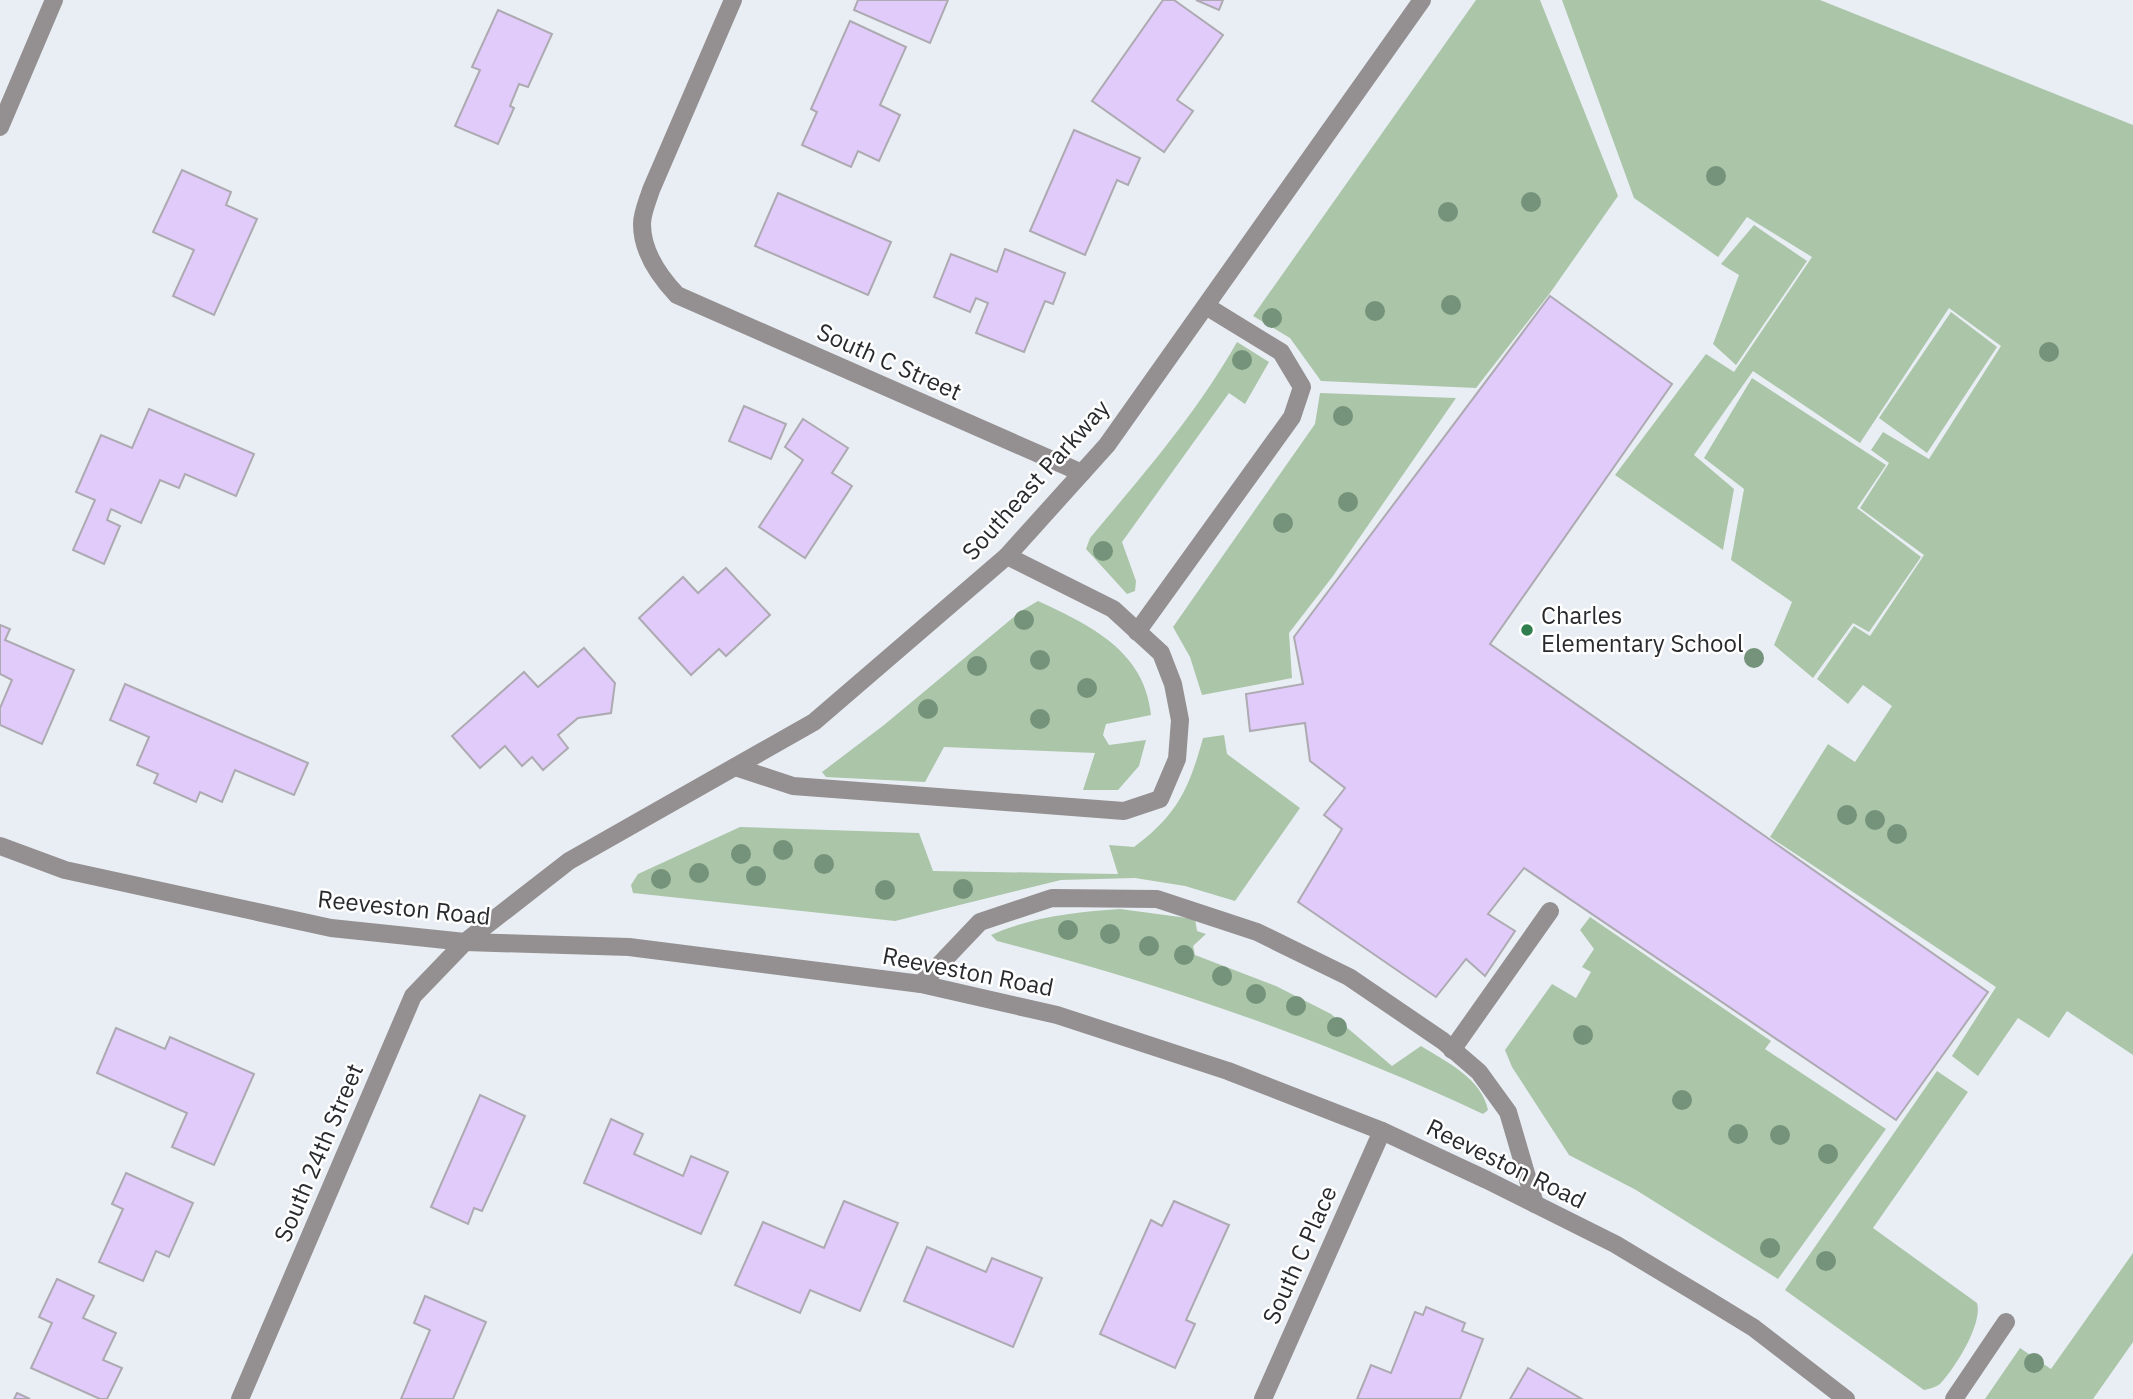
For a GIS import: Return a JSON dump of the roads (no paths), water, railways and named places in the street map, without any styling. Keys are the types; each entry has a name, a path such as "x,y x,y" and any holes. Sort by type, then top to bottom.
{"street":[{"path":"0,127 54,0"},
{"name":"South C Street","path":"733,0 651,190 642,223 651,261 677,295 1082,474"},
{"name":"Southeast Parkway","path":"465,942 569,860 814,722 1007,556 1107,445 1422,0"},
{"path":"1137,632 1292,417 1302,387 1281,352 1206,306"},
{"path":"734,767 793,786 1124,811 1160,799 1177,759 1180,720 1172,684 1161,653 1113,609 1007,556"},
{"name":"Reeveston Road","path":"0,846 65,870 331,928 465,942 629,947 921,984 1057,1015 1228,1071 1382,1131 1535,1204 1615,1244 1754,1328 1846,1399"},
{"path":"921,984 980,922 1052,898 1157,899 1257,932 1349,977 1479,1072 1508,1112 1535,1204"},
{"path":"1452,1050 1550,911"},
{"name":"South 24th Street","path":"240,1399 413,996 465,942"},
{"name":"South C Place","path":"1263,1399 1382,1131"},
{"path":"1954,1399 2006,1322"}],"place":[{"name":"Charles Elementary School","path":"1527,630"}]}
